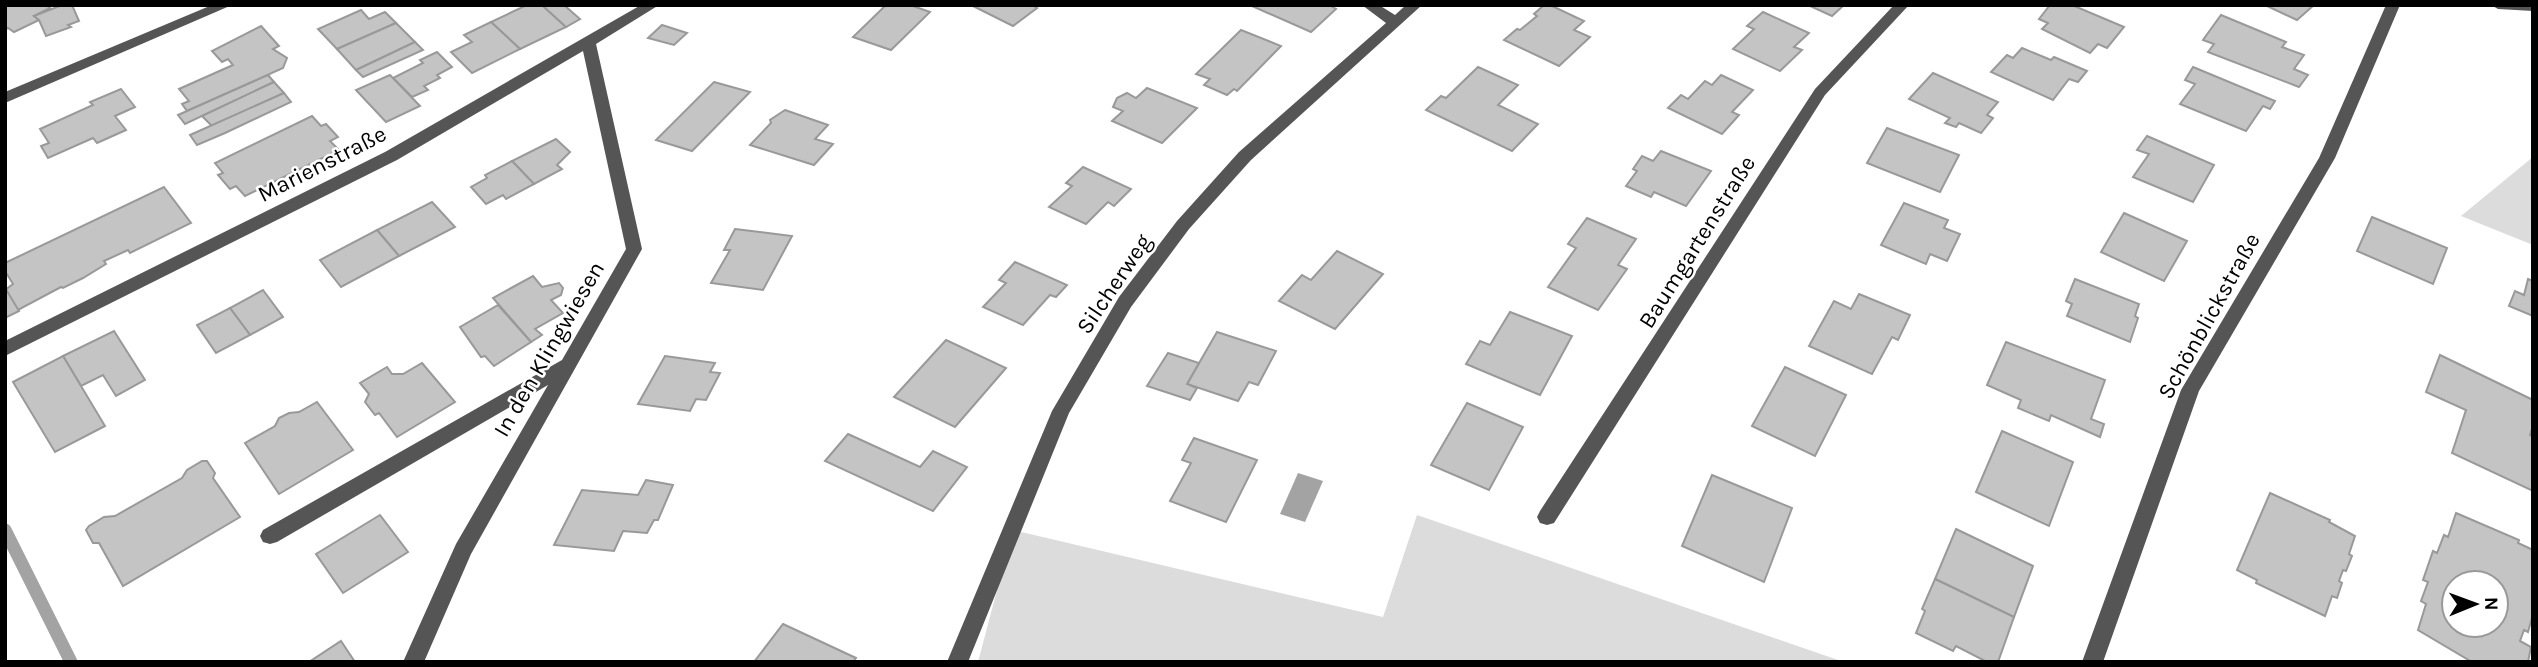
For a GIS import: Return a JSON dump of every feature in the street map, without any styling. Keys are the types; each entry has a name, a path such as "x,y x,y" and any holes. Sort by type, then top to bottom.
{"street":[{"path":"5,98 225,5"},
{"name":"Marienstraße","path":"5,349 391,156 589,44 652,5"},
{"path":"1369,5 1395,22"},
{"name":"Silcherweg","path":"957,662 1061,411 1125,302 1183,225 1245,156 1415,5"},
{"name":"Baumgartenstraße","path":"1547,517 1820,92 1902,5"},
{"name":"Schönblickstraße","path":"2092,662 2190,390 2327,158 2393,5"},
{"path":"2498,5 2533,7"},
{"name":"In den Klingwiesen","path":"412,662 463,550 634,249 589,44"},
{"path":"270,536 568,364"}],"shaded area":[{"path":"2533,157 2533,245 2461,216"},
{"path":"1298,473 1323,481 1305,522 1280,514"},
{"path":"1417,515 1844,662 978,662 1013,530 1383,617"}],"building":[{"path":"5,5 46,5 50,8 34,16 39,20 14,32 8,28 5,30"},
{"path":"62,5 72,5 79,21 68,25 71,27 46,36 39,20 34,16"},
{"path":"527,5 542,5 566,27 520,49 491,22"},
{"path":"542,5 564,5 580,19 566,27"},
{"path":"886,5 910,5 930,12 891,50 853,37"},
{"path":"971,5 1032,5 1037,8 1013,26"},
{"path":"1329,5 1336,9 1311,32 1252,6"},
{"path":"1544,5 1550,5 1584,21 1574,30 1590,37 1559,66 1504,40 1537,16 1534,14"},
{"path":"1808,5 1844,5 1832,16"},
{"path":"2050,5 2072,5 2124,27 2107,48 2098,44 2090,53 2042,29 2048,23 2039,19"},
{"path":"2265,5 2314,5 2297,20"},
{"path":"361,10 369,19 385,12 396,23 337,49 318,29"},
{"path":"1763,12 1809,33 1794,47 1802,50 1780,71 1733,49 1754,29 1747,26"},
{"path":"2221,15 2286,42 2282,47 2304,55 2294,69 2308,75 2299,87 2208,52 2214,44 2203,40"},
{"path":"491,22 520,49 472,73 451,52 472,42 464,35"},
{"path":"396,23 415,42 356,70 337,49"},
{"path":"662,25 687,33 674,45 648,38"},
{"path":"261,26 279,46 273,49 287,58 283,68 187,111 182,104 189,101 179,89 233,65 228,59 222,62 212,51"},
{"path":"1241,30 1281,46 1237,91 1234,89 1227,95 1204,85 1210,79 1196,74"},
{"path":"415,42 423,50 363,77 356,70"},
{"path":"2022,48 2051,60 2054,57 2087,71 2078,82 2069,79 2053,100 1991,72 2007,55 2013,58"},
{"path":"437,52 452,67 437,75 440,78 424,86 428,90 412,97 393,78 423,63 420,60"},
{"path":"1478,67 1518,85 1498,105 1538,124 1512,151 1426,110 1441,96 1446,98"},
{"path":"2193,67 2275,101 2270,109 2263,106 2246,131 2180,104 2195,84 2185,80"},
{"path":"1933,73 1998,102 1987,115 1993,118 1981,133 1959,123 1956,127 1945,123 1950,118 1909,99"},
{"path":"268,75 274,82 185,124 178,115"},
{"path":"390,75 420,106 386,122 356,90"},
{"path":"1721,75 1753,90 1732,112 1739,115 1722,134 1668,108 1681,95 1688,99 1705,81 1712,85"},
{"path":"274,82 284,93 212,126 202,116"},
{"path":"714,82 750,92 692,151 656,140"},
{"path":"1147,88 1197,108 1162,143 1112,121 1123,111 1113,107 1117,98 1127,93 1136,98"},
{"path":"121,89 135,107 115,116 126,130 97,143 93,138 48,158 41,146 49,143 40,129"},
{"path":"284,93 291,102 225,133 197,145 190,135"},
{"path":"785,110 828,125 815,139 833,144 814,165 750,145 771,123 770,120"},
{"path":"312,116 321,126 326,124 338,137 330,141 339,150 245,196 236,186 230,189 218,175 223,173 215,163"},
{"path":"1887,128 1959,155 1940,192 1867,163"},
{"path":"2147,136 2214,165 2193,202 2133,177 2149,154 2137,150"},
{"path":"556,139 570,152 557,165 562,169 534,184 512,161"},
{"path":"1661,151 1711,171 1686,206 1654,192 1651,197 1626,186 1637,171 1633,169 1642,156 1653,161"},
{"path":"512,161 534,184 506,199 503,195 486,204 471,187 487,178 485,175"},
{"path":"1083,167 1131,189 1114,206 1108,202 1086,224 1049,207 1072,186 1066,183"},
{"path":"164,187 191,223 130,253 128,250 104,261 106,264 83,278 18,310 5,290 13,284 5,271 5,263"},
{"path":"432,202 455,227 399,256 377,230"},
{"path":"1904,203 1948,220 1944,228 1960,234 1947,261 1930,254 1926,264 1881,245"},
{"path":"2124,213 2187,241 2164,281 2101,252"},
{"path":"2372,217 2447,248 2433,284 2357,251"},
{"path":"1587,218 1636,239 1618,265 1627,269 1598,310 1548,287 1576,248 1568,244"},
{"path":"735,229 792,236 763,290 711,283 730,250 724,250"},
{"path":"377,230 399,256 341,287 320,260"},
{"path":"1337,251 1383,274 1335,329 1279,301 1302,275 1311,280"},
{"path":"1015,262 1067,285 1056,297 1050,295 1023,325 983,307 1006,283 999,280"},
{"path":"533,276 542,287 559,283 563,288 561,295 551,300 563,313 535,329 542,335 531,342 493,298"},
{"path":"2075,279 2139,304 2135,316 2138,318 2130,342 2067,316 2072,304 2066,301"},
{"path":"2528,279 2533,281 2533,316 2509,306 2515,291 2524,295"},
{"path":"263,290 283,317 250,335 230,308"},
{"path":"7,291 19,311 5,318 5,292"},
{"path":"1859,294 1910,315 1898,340 1892,337 1872,374 1809,346 1834,301 1851,309"},
{"path":"498,305 531,342 494,366 485,356 481,357 460,327"},
{"path":"230,308 250,335 216,353 197,325"},
{"path":"1510,312 1572,336 1540,395 1466,364 1480,341 1490,345"},
{"path":"114,331 145,380 116,396 103,375 81,386 63,356"},
{"path":"1217,332 1276,351 1258,385 1249,382 1238,401 1187,384"},
{"path":"946,340 1006,368 955,427 894,397"},
{"path":"2006,342 2105,380 2091,419 2104,424 2100,437 2051,415 2049,421 2018,408 2021,400 1987,385"},
{"path":"1168,353 1199,363 1187,384 1197,388 1190,400 1147,386"},
{"path":"2440,355 2533,400 2533,426 2530,435 2533,437 2533,491 2452,453 2466,410 2426,392"},
{"path":"63,356 105,426 55,452 13,382"},
{"path":"665,356 715,363 710,372 720,373 706,400 696,399 690,411 638,404"},
{"path":"422,363 455,402 397,437 379,413 375,415 365,402 369,394 360,383 387,367 392,374 403,374"},
{"path":"1785,367 1846,395 1815,456 1752,426"},
{"path":"317,402 353,450 279,494 245,443 275,426 279,418 299,412"},
{"path":"1467,403 1523,427 1489,490 1431,465"},
{"path":"2002,431 2073,462 2049,526 1976,492"},
{"path":"848,434 920,467 933,451 967,467 933,511 825,461"},
{"path":"1194,438 1257,460 1226,522 1170,501 1191,463 1182,460"},
{"path":"207,461 215,473 213,478 240,517 123,586 99,543 93,543 86,530 104,517 115,516 182,478 187,470"},
{"path":"1712,475 1792,508 1764,582 1682,546"},
{"path":"646,480 673,485 658,520 654,520 647,533 623,531 614,551 554,545 582,490 638,495"},
{"path":"2270,493 2330,520 2329,522 2355,536 2349,554 2352,556 2339,581 2342,583 2337,598 2332,596 2325,616 2256,583 2257,580 2237,570"},
{"path":"2456,513 2519,540 2518,543 2533,550 2533,614 2528,632 2524,630 2520,641 2531,647 2528,662 2472,662 2418,630 2426,604 2421,601 2428,582 2423,580 2433,551 2437,553 2444,535 2448,537"},
{"path":"380,515 408,552 343,593 316,554"},
{"path":"1956,529 2033,566 2014,617 1935,579"},
{"path":"1935,579 2014,617 1998,662 1987,662 1956,646 1953,651 1916,633 1925,611 1922,609"},
{"path":"783,624 856,658 853,662 754,662"},
{"path":"341,641 355,662 309,662"}],"waterway":[{"path":"5,530 71,662"}]}
